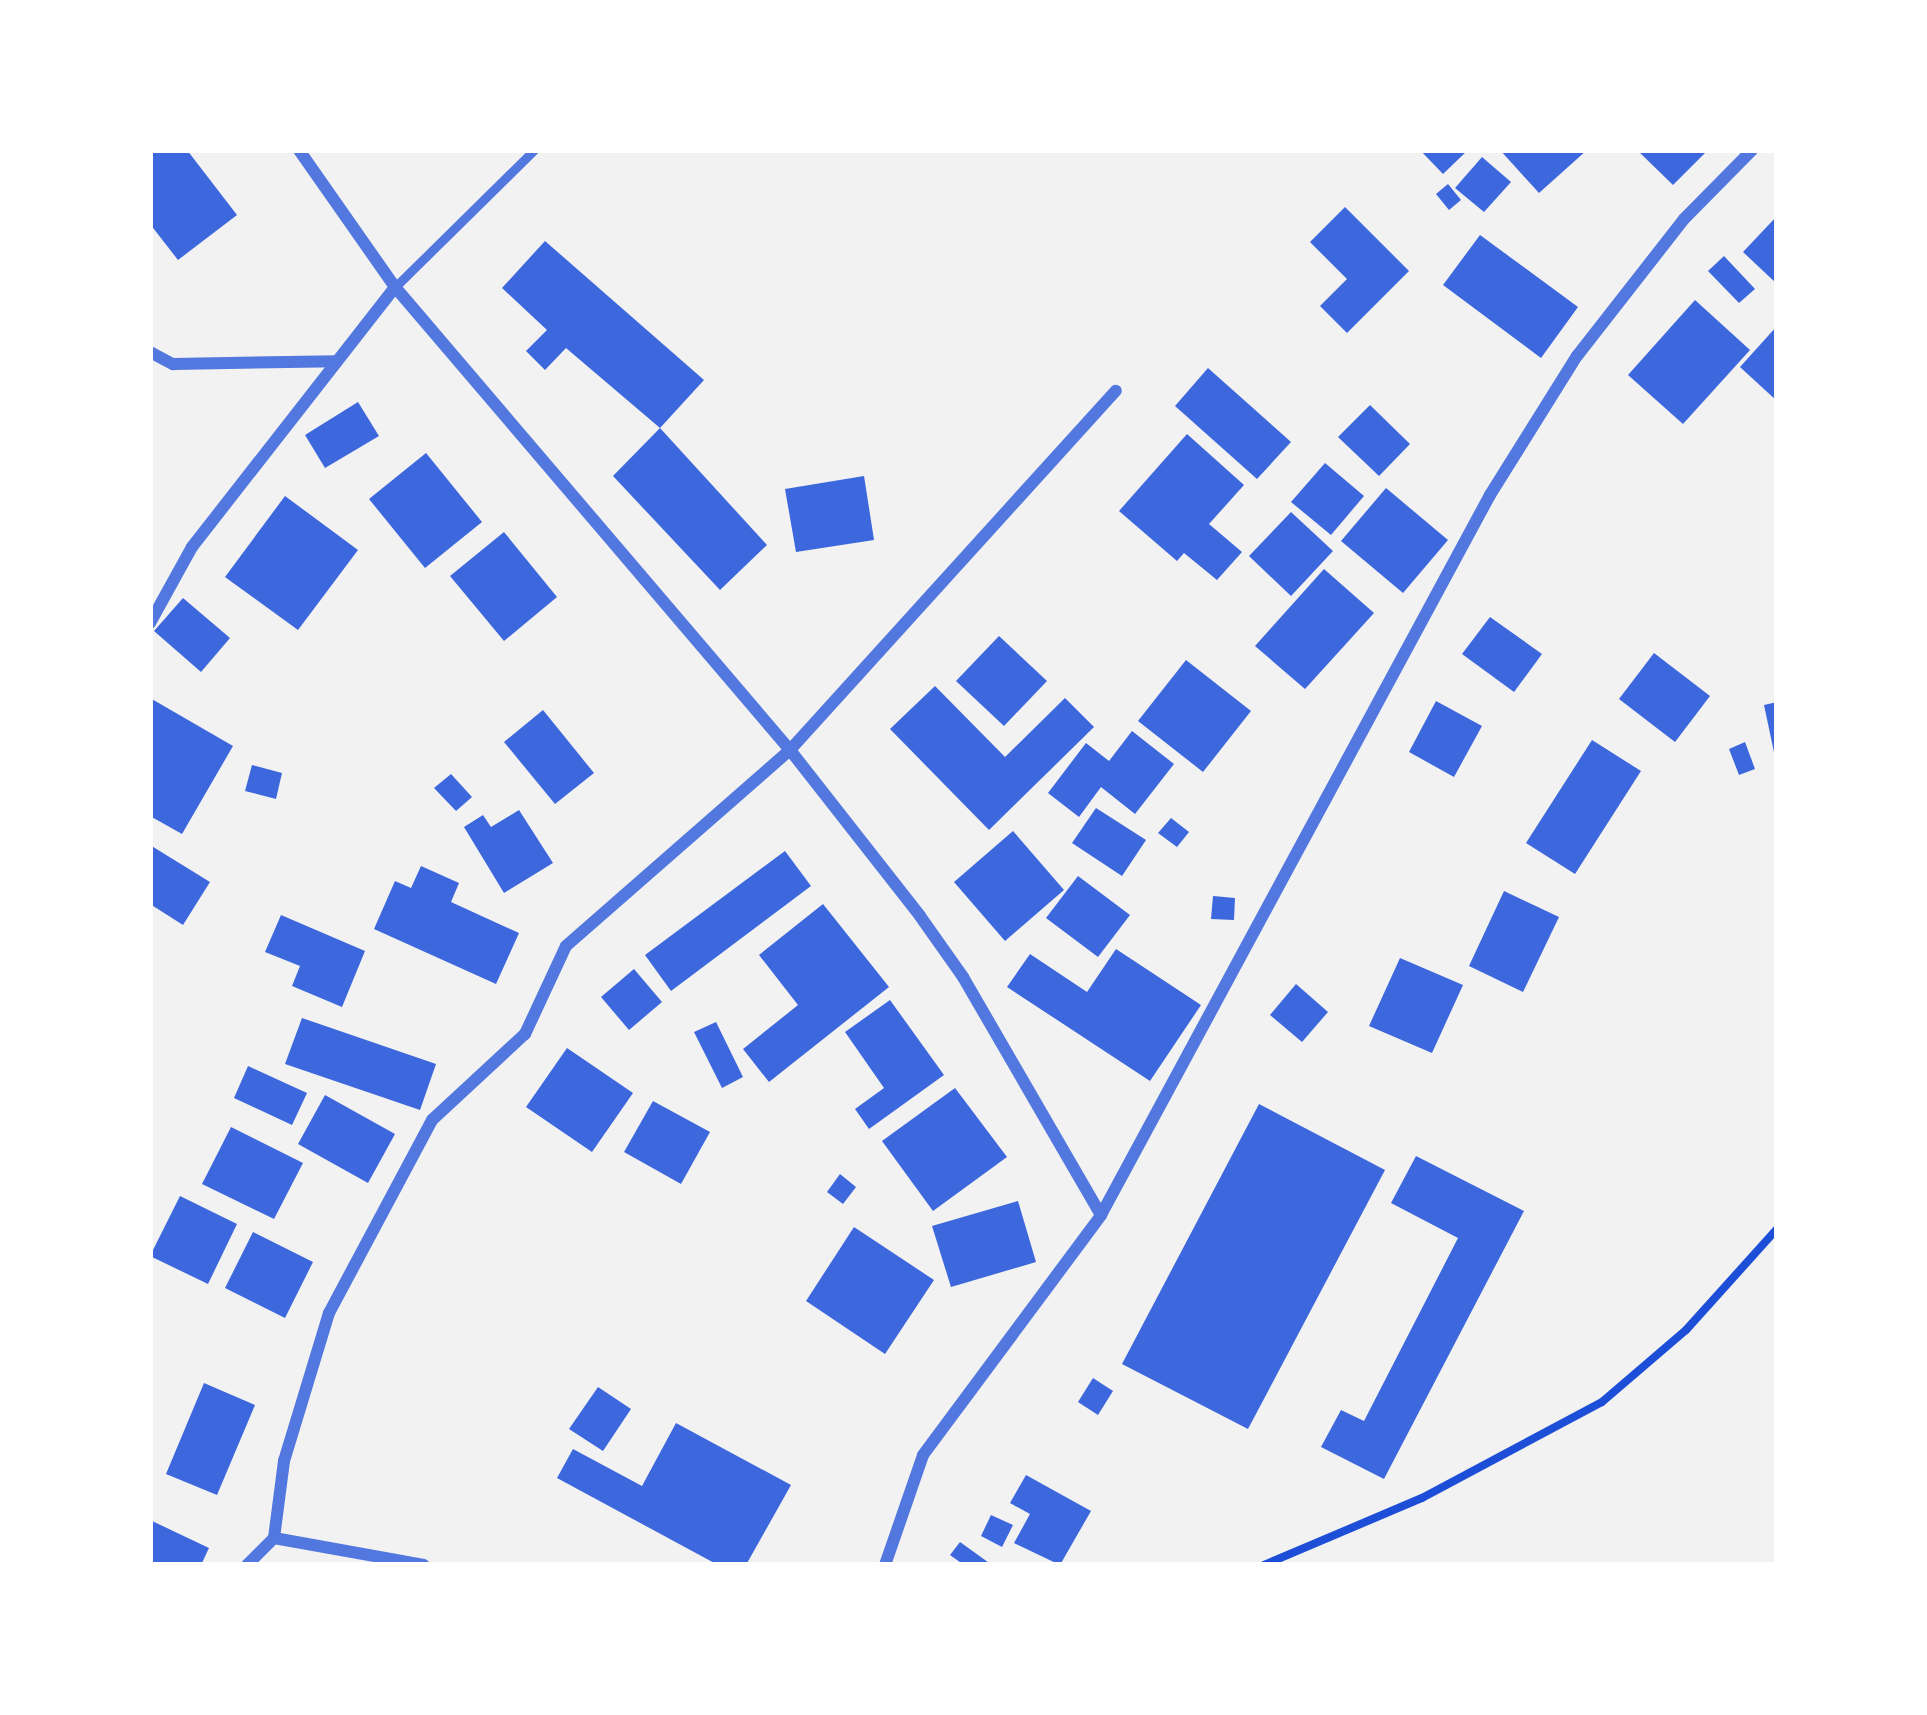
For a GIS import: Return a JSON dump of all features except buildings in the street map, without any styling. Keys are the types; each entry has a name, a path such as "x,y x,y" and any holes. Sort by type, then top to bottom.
{"street":[{"path":"298,150 395,286 790,750 963,977 1101,1215"},
{"path":"885,1565 923,1456 1101,1215 1490,494 1577,356 1684,219 1752,150"},
{"path":"150,623 192,547 395,286"},
{"path":"150,352 173,364 337,361"},
{"path":"247,1565 274,1538 284,1461 328,1313 432,1120 525,1034 566,946 790,750 1116,391"},
{"path":"274,1538 424,1565"}],"lane":[{"path":"395,286 534,150"}],"path":[{"path":"1264,1565 1422,1498 1602,1402 1686,1330 1777,1229"}]}
